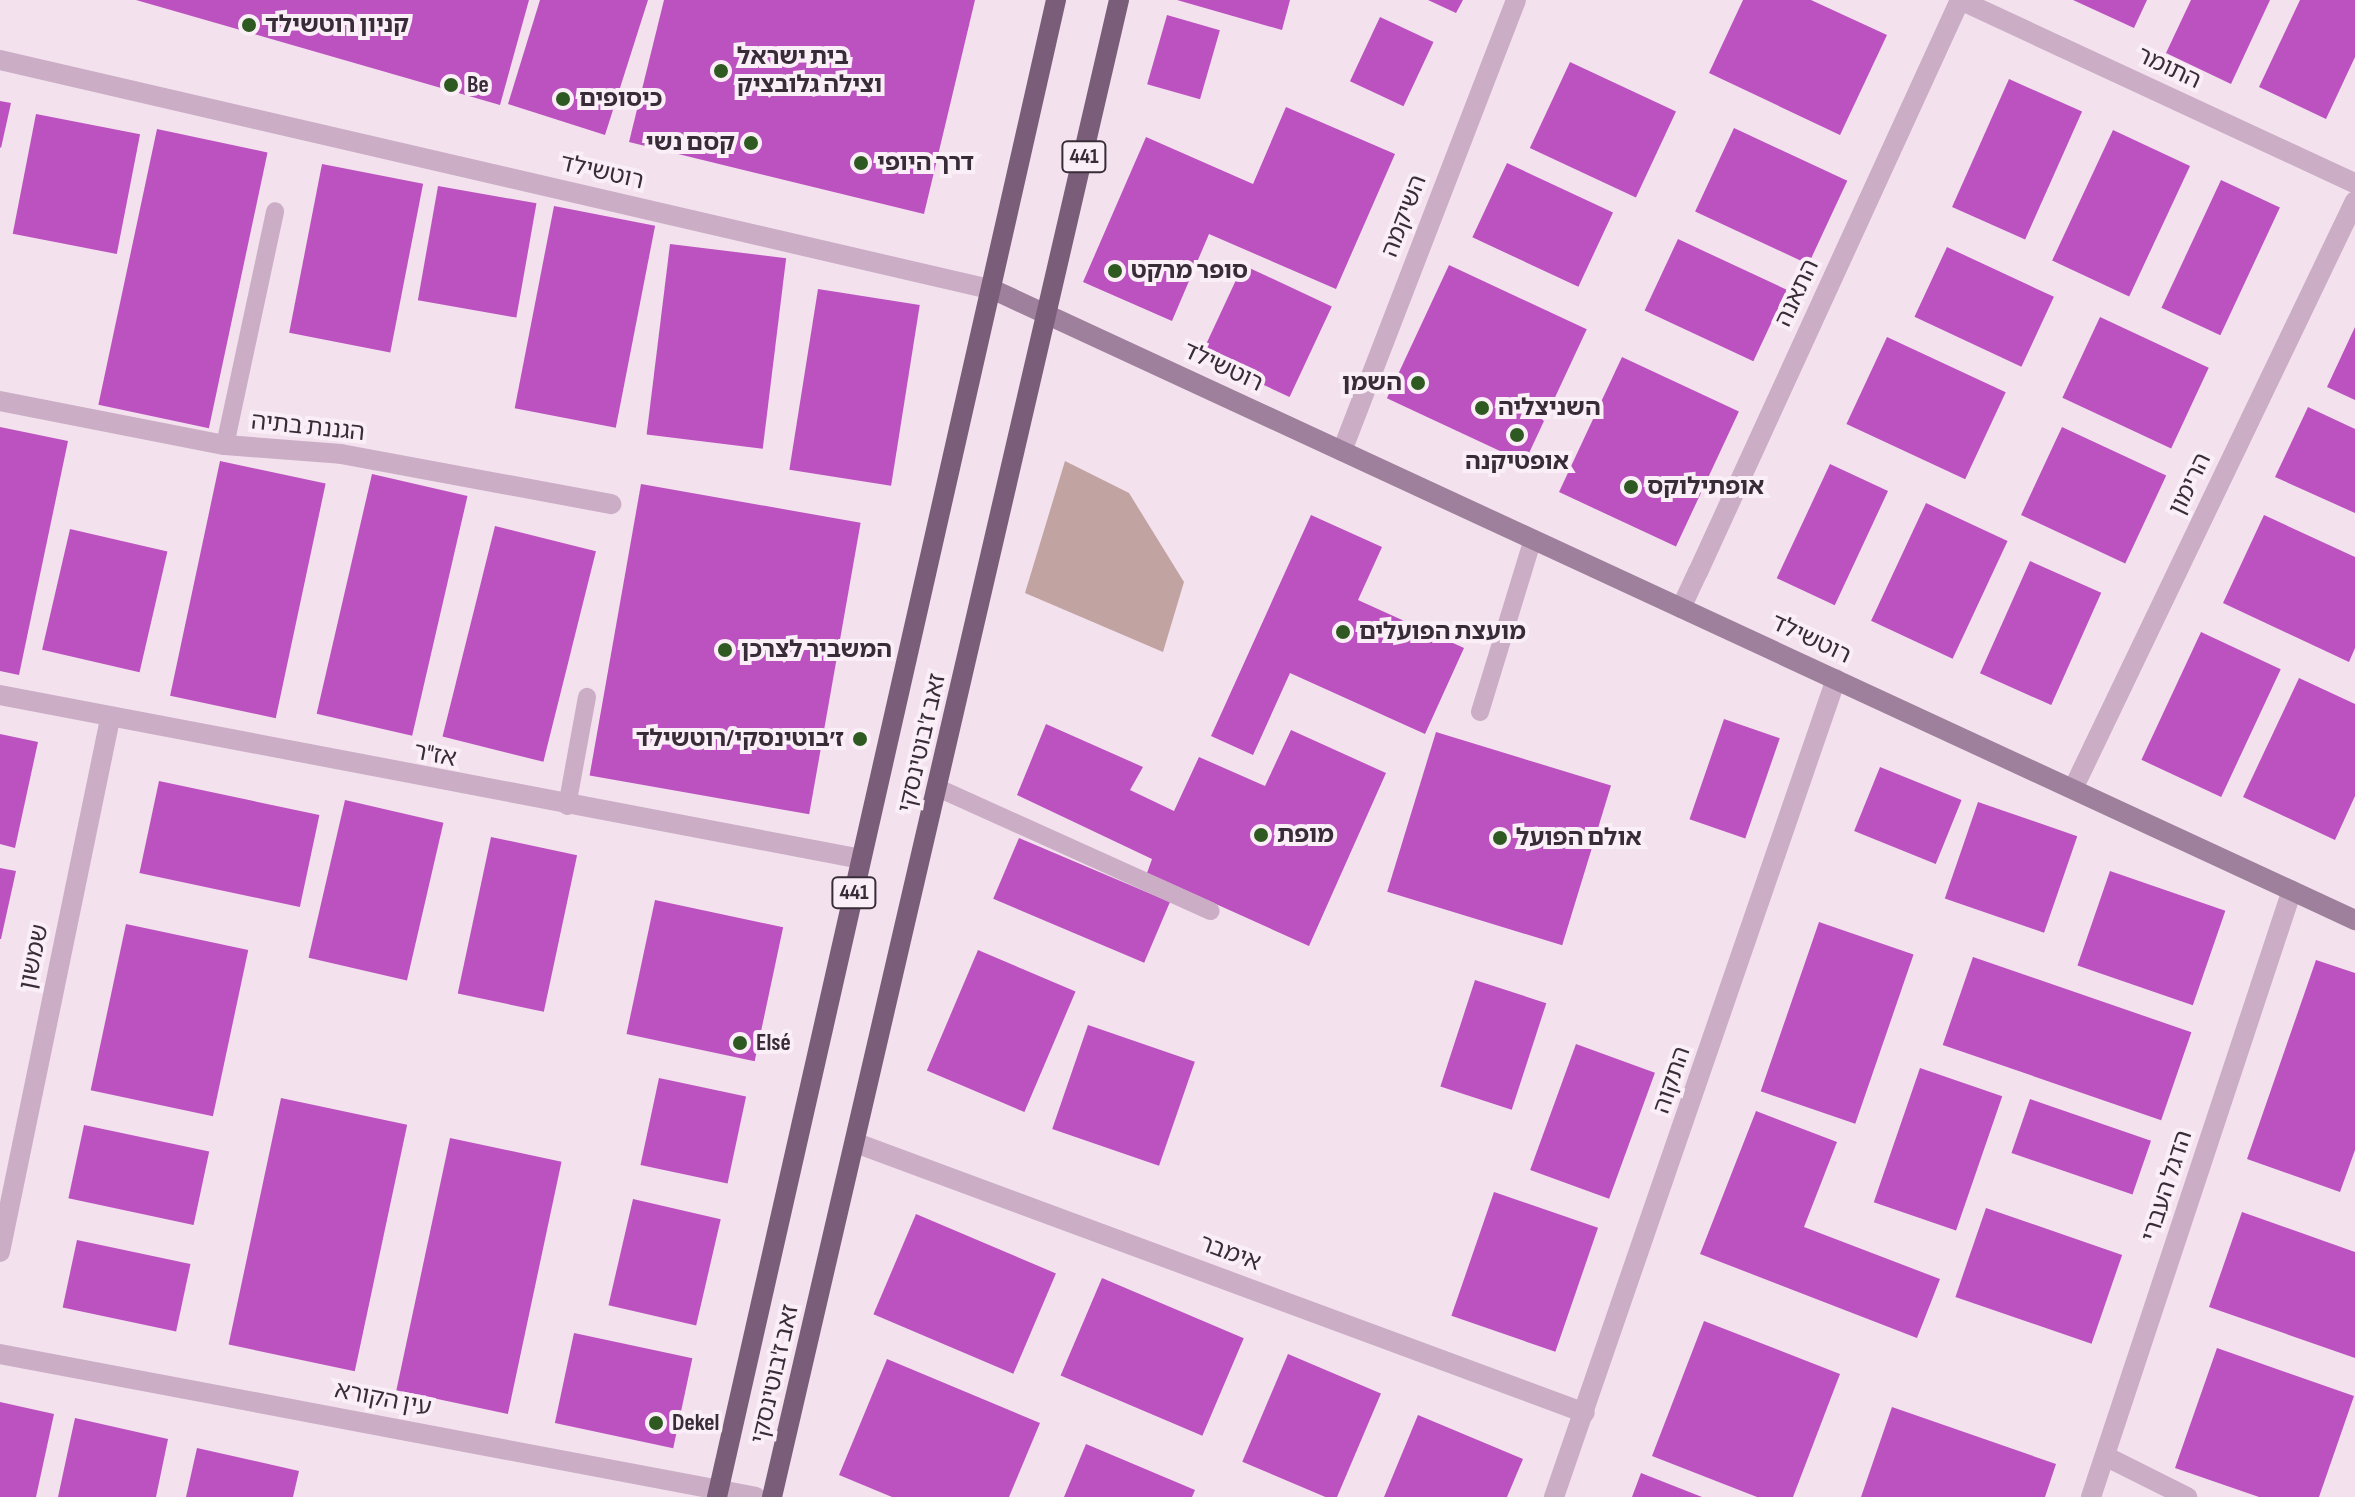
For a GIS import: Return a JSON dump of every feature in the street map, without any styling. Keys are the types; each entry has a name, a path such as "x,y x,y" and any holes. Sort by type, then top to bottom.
{"main road":[{"name":"זאב ז'בוטינסקי","path":"718,1493 994,290 1056,0"},
{"name":"זאב ז'בוטינסקי","path":"772,1497 1119,0"},
{"name":"רוטשילד","path":"994,290 2355,920"}],"street":[{"name":"השיקמה","path":"1342,451 1516,0"},
{"name":"התומר","path":"1960,0 2355,183"},
{"name":"התאנה","path":"1681,608 1960,0"},
{"name":"רוטשילד","path":"0,60 994,290"},
{"name":"הרימון","path":"2073,789 2355,201"},
{"name":"הגננת בתיה","path":"0,401 225,445 341,454 611,504"},
{"name":"התקוה","path":"1554,1497 1836,679"},
{"name":"אז\"ר","path":"0,695 110,719 861,859"},
{"name":"שמשון","path":"0,1252 110,719"},
{"name":"הדגל העברי","path":"2091,1497 2292,890"},
{"name":"אימבר","path":"856,1143 1585,1413"},
{"name":"עין הקורא","path":"0,1354 718,1493 756,1497"},
{"path":"2105,1456 2187,1497"}],"lane":[{"path":"225,445 275,211"},
{"path":"1480,712 1533,539"},
{"path":"567,806 587,697"},
{"path":"938,788 1211,911"}],"shaded area":[{"path":"1065,461 1129,493 1184,582 1163,652 1025,593"}],"building":[{"path":"136,0 529,0 500,105"},
{"path":"540,0 648,0 605,135 508,104"},
{"path":"664,0 975,0 924,214 629,142"},
{"path":"1177,0 1290,0 1282,30"},
{"path":"1428,0 1463,0 1456,13"},
{"path":"1743,0 1811,0 1887,35 1840,135 1709,73"},
{"path":"2073,0 2147,0 2134,28"},
{"path":"2191,0 2270,0 2231,84 2166,53"},
{"path":"2300,0 2355,0 2355,57 2326,119 2259,87"},
{"path":"1167,15 1220,30 1200,99 1147,84"},
{"path":"1380,17 1433,42 1403,106 1350,81"},
{"path":"1570,62 1676,111 1636,198 1530,148"},
{"path":"2009,79 2082,112 2025,239 1952,207"},
{"path":"0,101 11,103 1,148 0,147"},
{"path":"1286,107 1395,154 1336,289 1209,234 1172,321 1083,282 1146,137 1253,184"},
{"path":"36,114 140,134 117,254 13,234"},
{"path":"1734,128 1847,181 1808,264 1695,211"},
{"path":"157,129 268,152 209,428 98,405"},
{"path":"2113,130 2190,166 2129,296 2052,261"},
{"path":"1507,163 1613,212 1578,287 1472,237"},
{"path":"322,164 423,184 390,352 289,333"},
{"path":"2221,180 2280,207 2220,335 2161,308"},
{"path":"438,186 536,203 516,318 418,300"},
{"path":"554,206 655,226 616,428 515,408"},
{"path":"1678,239 1787,290 1753,361 1645,311"},
{"path":"670,244 786,258 763,449 647,435"},
{"path":"1947,247 2054,297 2021,367 1914,317"},
{"path":"1243,265 1332,306 1290,397 1201,356"},
{"path":"1449,265 1587,329 1525,462 1387,398"},
{"path":"818,289 920,305 891,486 789,470"},
{"path":"2100,317 2209,368 2171,448 2062,398"},
{"path":"2355,327 2355,400 2327,387"},
{"path":"1887,337 2006,392 1965,479 1846,424"},
{"path":"1622,357 1739,412 1676,547 1559,492"},
{"path":"2308,407 2355,429 2355,513 2275,477"},
{"path":"0,427 68,441 19,675 0,671"},
{"path":"2062,427 2166,476 2125,564 2021,515"},
{"path":"220,461 326,483 276,718 170,696"},
{"path":"1830,464 1888,491 1835,605 1777,578"},
{"path":"372,474 467,496 412,736 317,714"},
{"name":"המשביר לצרכן","path":"641,484 861,523 809,814 590,776"},
{"path":"1926,503 2008,541 1953,659 1871,621"},
{"name":"מועצת הפועלים","path":"1311,515 1382,547 1358,600 1464,648 1425,734 1290,673 1253,755 1211,736"},
{"path":"2264,515 2355,557 2355,648 2349,662 2223,603"},
{"path":"495,526 596,551 543,762 443,737"},
{"path":"70,529 167,551 140,672 42,650"},
{"path":"2030,561 2101,593 2051,705 1980,673"},
{"path":"2201,632 2281,669 2221,797 2141,760"},
{"path":"2299,678 2355,704 2355,796 2335,840 2243,797"},
{"path":"1724,719 1780,738 1745,838 1689,819"},
{"name":"מופת","path":"1046,724 1143,767 1130,790 1174,811 1199,757 1265,786 1291,730 1386,773 1309,946 1147,873 1152,859 1017,795"},
{"name":"אולם הפועל","path":"1436,732 1611,786 1562,945 1387,892"},
{"path":"0,734 38,742 15,848 0,844"},
{"path":"1880,767 1962,800 1936,864 1854,831"},
{"path":"159,781 319,815 300,907 139,873"},
{"path":"345,800 443,823 407,981 309,958"},
{"path":"1978,802 2077,836 2044,933 1945,898"},
{"path":"491,837 577,855 544,1012 458,994"},
{"path":"1019,838 1170,902 1144,963 993,899"},
{"path":"0,868 16,871 1,939 0,939"},
{"path":"2110,871 2225,911 2193,1005 2077,966"},
{"path":"655,900 783,927 755,1061 627,1034"},
{"path":"1819,922 1914,955 1855,1124 1761,1091"},
{"path":"126,924 248,950 213,1116 91,1090"},
{"path":"978,950 1076,991 1024,1112 927,1071"},
{"path":"1973,957 2191,1032 2161,1120 1943,1045"},
{"path":"2316,960 2355,973 2355,1150 2340,1192 2247,1159"},
{"path":"1475,980 1546,1003 1512,1110 1440,1087"},
{"path":"1088,1025 1195,1062 1159,1166 1052,1129"},
{"path":"1576,1044 1655,1073 1609,1199 1530,1170"},
{"path":"1920,1068 2002,1096 1956,1231 1874,1202"},
{"path":"659,1078 746,1097 728,1184 640,1165"},
{"path":"281,1098 407,1125 355,1371 229,1344"},
{"path":"2030,1099 2151,1141 2132,1195 2011,1153"},
{"path":"1756,1111 1837,1142 1804,1227 1940,1279 1917,1338 1700,1254"},
{"path":"84,1125 209,1152 194,1225 68,1198"},
{"path":"450,1138 562,1162 508,1414 396,1390"},
{"path":"1494,1192 1598,1228 1555,1352 1451,1316"},
{"path":"633,1199 721,1219 696,1325 608,1305"},
{"path":"1986,1208 2122,1255 2092,1344 1955,1297"},
{"path":"2242,1212 2355,1252 2355,1358 2209,1307"},
{"path":"916,1214 1056,1273 1013,1374 873,1314"},
{"path":"77,1240 190,1264 176,1332 63,1307"},
{"path":"1102,1278 1244,1338 1202,1436 1061,1376"},
{"path":"1704,1321 1840,1374 1793,1497 1757,1497 1652,1456"},
{"path":"574,1333 692,1358 673,1448 555,1423"},
{"path":"2217,1348 2354,1396 2319,1497 2259,1497 2175,1468"},
{"path":"1288,1354 1381,1393 1337,1497 1325,1497 1242,1462"},
{"path":"887,1359 1040,1423 1009,1497 892,1497 839,1475"},
{"path":"0,1402 54,1414 36,1497 0,1497"},
{"path":"1892,1407 2056,1464 2045,1497 1861,1497"},
{"path":"1418,1415 1523,1459 1507,1497 1384,1497"},
{"path":"75,1418 168,1439 156,1497 58,1497"},
{"path":"1086,1444 1195,1490 1192,1497 1064,1497"},
{"path":"197,1448 299,1471 293,1497 186,1497"},
{"path":"1641,1473 1702,1497 1632,1497"}],"place":[{"name":"קניון רוטשילד","path":"249,25"},
{"name":"בית ישראל וצילה גלובציק","path":"721,71"},
{"name":"Be","path":"451,85"},
{"name":"כיסופים","path":"563,99"},
{"name":"קסם נשי","path":"751,143"},
{"name":"דרך היופי","path":"861,163"},
{"name":"סופר מרקט","path":"1115,271"},
{"name":"השמן","path":"1418,383"},
{"name":"השניצליה","path":"1482,408"},
{"name":"אופטיקנה","path":"1517,435"},
{"name":"אופתילוקס","path":"1631,487"},
{"name":"מועצת הפועלים","path":"1343,632"},
{"name":"המשביר לצרכן","path":"725,650"},
{"name":"ז׳בוטינסקי/רוטשילד","path":"860,739"},
{"name":"מופת","path":"1261,835"},
{"name":"אולם הפועל","path":"1500,838"},
{"name":"Elsé","path":"740,1043"},
{"name":"Dekel","path":"656,1423"}]}
